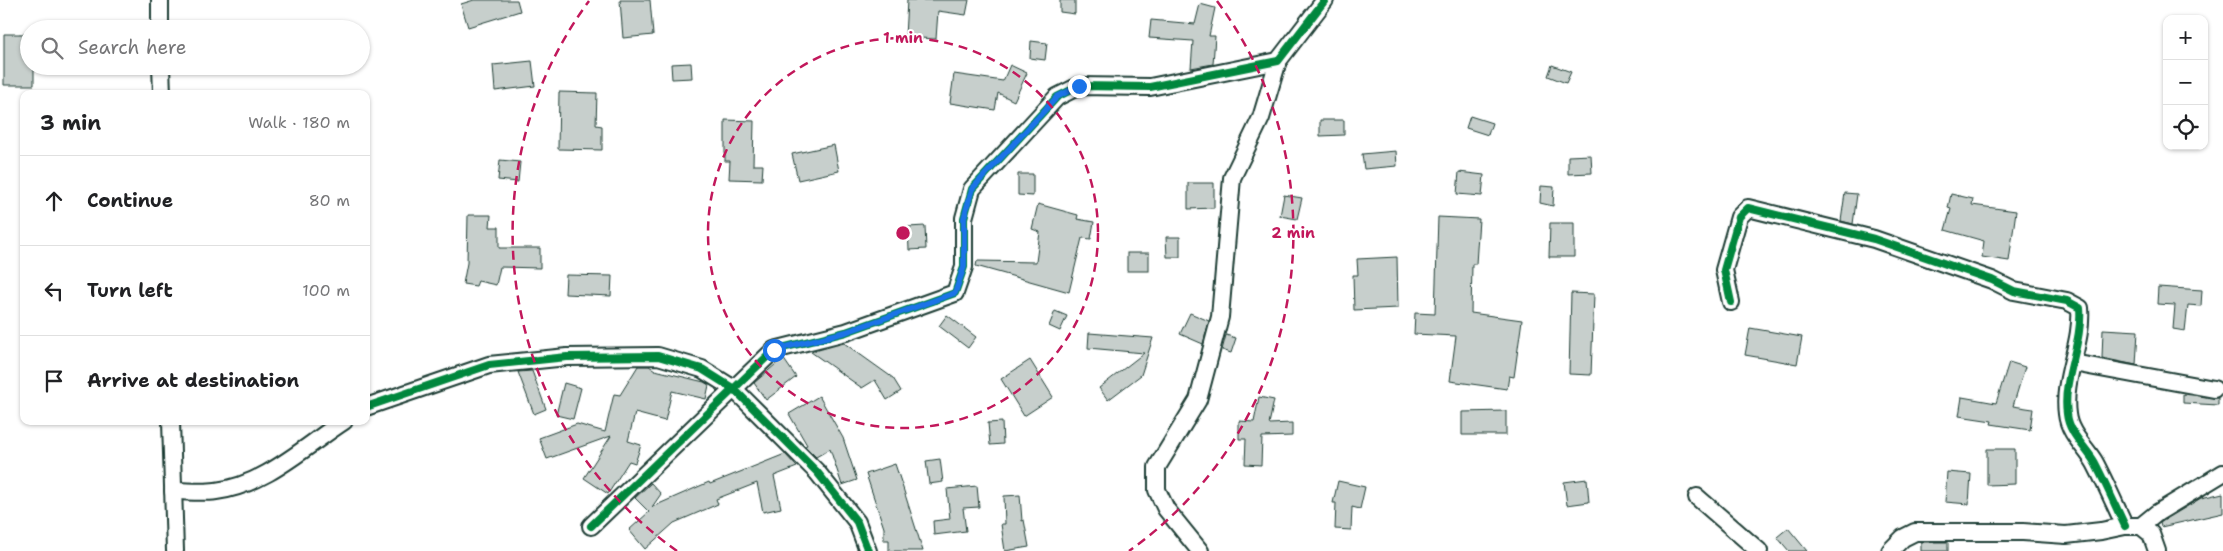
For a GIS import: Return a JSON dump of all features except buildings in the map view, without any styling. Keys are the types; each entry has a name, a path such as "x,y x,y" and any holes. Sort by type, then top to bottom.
{"street":[{"path":"160,0 160,20"},
{"path":"1200,551 1166,509 1158,490 1157,467 1198,400 1220,317 1232,178 1261,118 1278,61 1325,0"},
{"path":"591,526 774,350 846,332 955,293 964,267 964,218 972,189 1057,97 1079,86 1150,87 1278,61"},
{"path":"161,75 162,90"},
{"path":"1731,302 1724,270 1739,217 1748,208 1874,239 1992,280 2014,291 2067,301 2080,308 2082,322 2067,392 2067,415 2073,432 2094,461 2125,526"},
{"path":"370,407 489,365 567,357 658,356 702,369 734,389 817,472 856,522 868,551"},
{"path":"2073,364 2214,389"},
{"path":"171,425 175,551"},
{"path":"173,491 215,492 244,484 290,460 338,425"},
{"path":"2141,526 2157,513 2223,473"},
{"path":"1697,497 1758,551"},
{"path":"1890,551 1903,538 1915,532 2023,532 2066,535 2125,526 2141,526 2151,534 2157,551"}],"cycle path":[{"path":"591,526 774,350 846,332 955,293 964,267 964,218 972,189 1057,97 1079,86 1150,87 1278,61 1325,0"},
{"path":"1731,302 1724,270 1739,217 1748,208 1874,239 1992,280 2014,291 2067,301 2080,308 2079,335 2067,387 2068,421 2074,434 2095,463 2125,526"},
{"path":"370,406 489,365 567,357 658,356 702,369 734,389 817,472 857,522 868,551"}],"route":[{"path":"774,350 846,332 955,293 964,267 964,218 972,189 1057,97 1079,86"}]}
